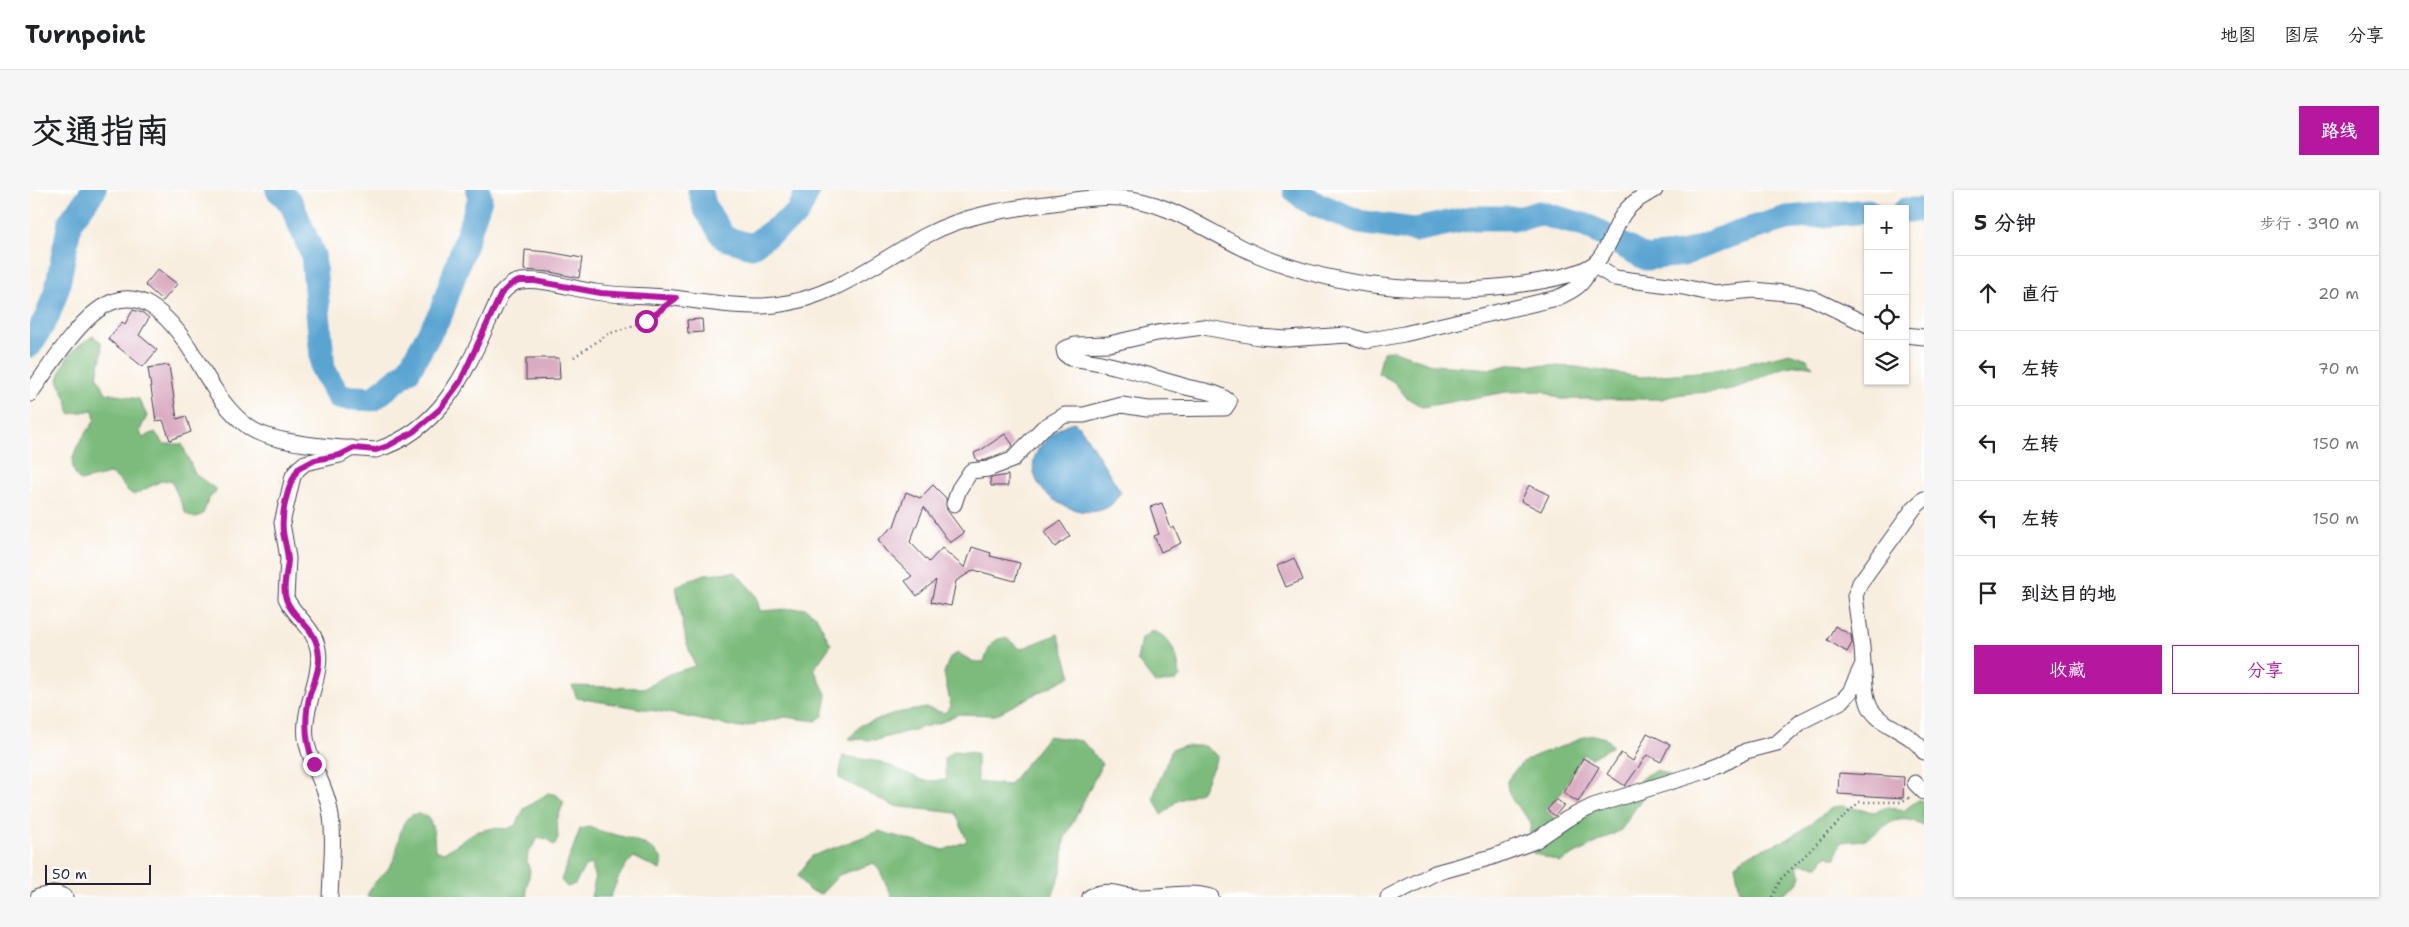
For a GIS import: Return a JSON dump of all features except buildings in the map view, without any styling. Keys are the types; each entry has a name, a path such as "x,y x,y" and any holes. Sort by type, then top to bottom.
{"street":[{"path":"954,504 959,489 972,471 988,469 1012,460 1043,428 1065,415 1084,415 1122,405 1147,409 1225,408 1229,402 1222,395 1188,388 1136,370 1070,358 1065,354 1064,349 1075,345 1109,344 1156,333 1203,327 1259,337 1287,339 1348,335 1366,341 1404,334 1557,298 1578,289 1585,281 1591,267 1604,251 1617,222 1626,209 1636,200 1655,190"},
{"path":"30,394 67,341 86,320 102,305 118,298 132,298 150,305 179,331 217,394 233,414 251,429 291,441 376,450 388,446 413,432 440,409 460,382 501,294 514,283 535,281 601,293 676,298 739,306 773,306 803,301 824,293 927,235 960,220 994,211 1086,198 1136,199 1158,205 1257,254 1309,272 1348,282 1384,287 1486,288 1557,277 1591,267 1615,278 1684,287 1713,294 1754,290 1797,294 1864,323"},
{"path":"1909,335 1924,337"},
{"path":"330,897 332,822 330,808 306,737 311,693 317,676 318,648 307,624 286,598 288,558 282,523 291,483 298,469 310,462 340,455 354,448"},
{"path":"1924,499 1914,508 1860,583 1855,596 1868,704 1883,722 1912,737 1924,752"},
{"path":"1388,897 1435,873 1492,856 1535,840 1567,819 1593,806 1702,772 1721,765 1746,751 1777,743 1802,721 1842,701 1850,692 1863,664"},
{"path":"1090,897 1098,892 1112,891 1138,897 1197,893 1211,897"},
{"path":"38,897 56,893 65,897"}],"path":[{"path":"574,357 608,334 646,321 676,298"},
{"path":"1772,897 1780,879 1859,802 1901,802 1920,788"}],"green space":[{"path":"93,336 101,342 102,352 97,376 106,393 139,399 147,416 140,430 142,438 155,432 164,444 182,444 195,474 217,490 208,500 203,514 195,518 186,514 171,480 161,481 134,495 109,474 80,481 75,473 73,457 76,449 95,420 93,410 70,414 58,380 63,365 70,354"},
{"path":"1392,350 1434,365 1492,369 1512,364 1576,367 1641,377 1720,370 1790,353 1807,359 1813,367 1803,365 1783,368 1735,388 1680,394 1662,399 1560,399 1543,391 1506,392 1422,407 1406,397 1394,382 1378,373 1383,352"},
{"path":"735,572 756,595 760,611 805,608 816,616 831,645 814,669 827,696 823,716 816,721 785,717 740,728 668,713 577,698 572,686 645,688 669,674 695,666 686,641 676,586 705,574"},
{"path":"1152,631 1165,638 1176,655 1180,676 1176,681 1155,683 1137,660 1141,639"},
{"path":"1058,634 1071,676 995,715 958,714 942,722 876,740 849,739 861,725 901,712 927,708 944,713 951,707 944,673 950,657 958,653 974,662 984,662 993,642 1001,638 1006,638 1021,649"},
{"path":"1593,735 1606,738 1612,746 1591,758 1583,754 1561,793 1545,810 1557,820 1633,789 1644,776 1657,770 1670,776 1642,798 1621,830 1560,862 1533,853 1528,840 1531,823 1509,794 1507,781 1518,767 1530,758"},
{"path":"1048,736 1082,741 1102,764 1064,840 1062,869 1052,897 892,897 880,871 874,863 839,875 821,894 808,890 798,875 812,856 879,831 944,850 967,841 956,813 893,806 839,778 843,756 881,762 925,781 947,780 944,759 953,751 977,753 977,782 1009,785"},
{"path":"1186,746 1204,746 1218,756 1202,791 1177,801 1162,815 1153,797 1172,749"},
{"path":"548,793 557,795 564,802 557,820 558,839 554,846 547,839 538,838 528,853 527,862 530,871 526,890 528,897 367,897 371,887 392,863 400,832 407,819 412,815 420,814 429,819 434,834 435,850 444,853 475,832 493,828 507,829 516,825 524,809"},
{"path":"1917,801 1921,801 1924,804 1924,826 1910,820 1896,821 1864,839 1840,843 1836,858 1831,858 1828,855 1824,857 1819,866 1801,864 1797,866 1801,875 1798,884 1777,897 1741,897 1735,865 1745,856 1790,838 1833,807 1842,806 1874,812 1888,807 1903,811"},
{"path":"589,827 640,842 649,847 663,861 660,870 634,857 620,875 611,897 591,897 595,880 591,863 584,868 575,884 567,887 561,880 580,829"}],"water":[{"path":"1074,422 1081,428 1121,492 1112,504 1098,511 1083,511 1066,507 1051,498 1040,486 1034,472 1035,456 1046,440 1058,429"}],"waterway":[{"path":"30,345 47,317 57,289 70,222 94,190"},
{"path":"278,190 291,203 313,255 323,369 339,397 373,399 408,371 441,313 480,199 478,190"},
{"path":"700,190 705,208 724,238 752,246 797,214 808,190"},
{"path":"1295,190 1305,199 1359,222 1415,230 1472,218 1522,218 1539,213 1587,226 1646,258 1683,254 1733,234 1787,218 1864,211"},
{"path":"1909,210 1924,210"}],"route":[{"path":"314,764 308,750 306,717 317,676 318,648 307,624 288,604 285,589 288,558 282,523 293,476 298,469 305,463 331,458 354,448 376,450 388,446 413,432 440,409 460,382 501,294 510,285 519,281 535,281 601,293 676,298 646,321"}]}
